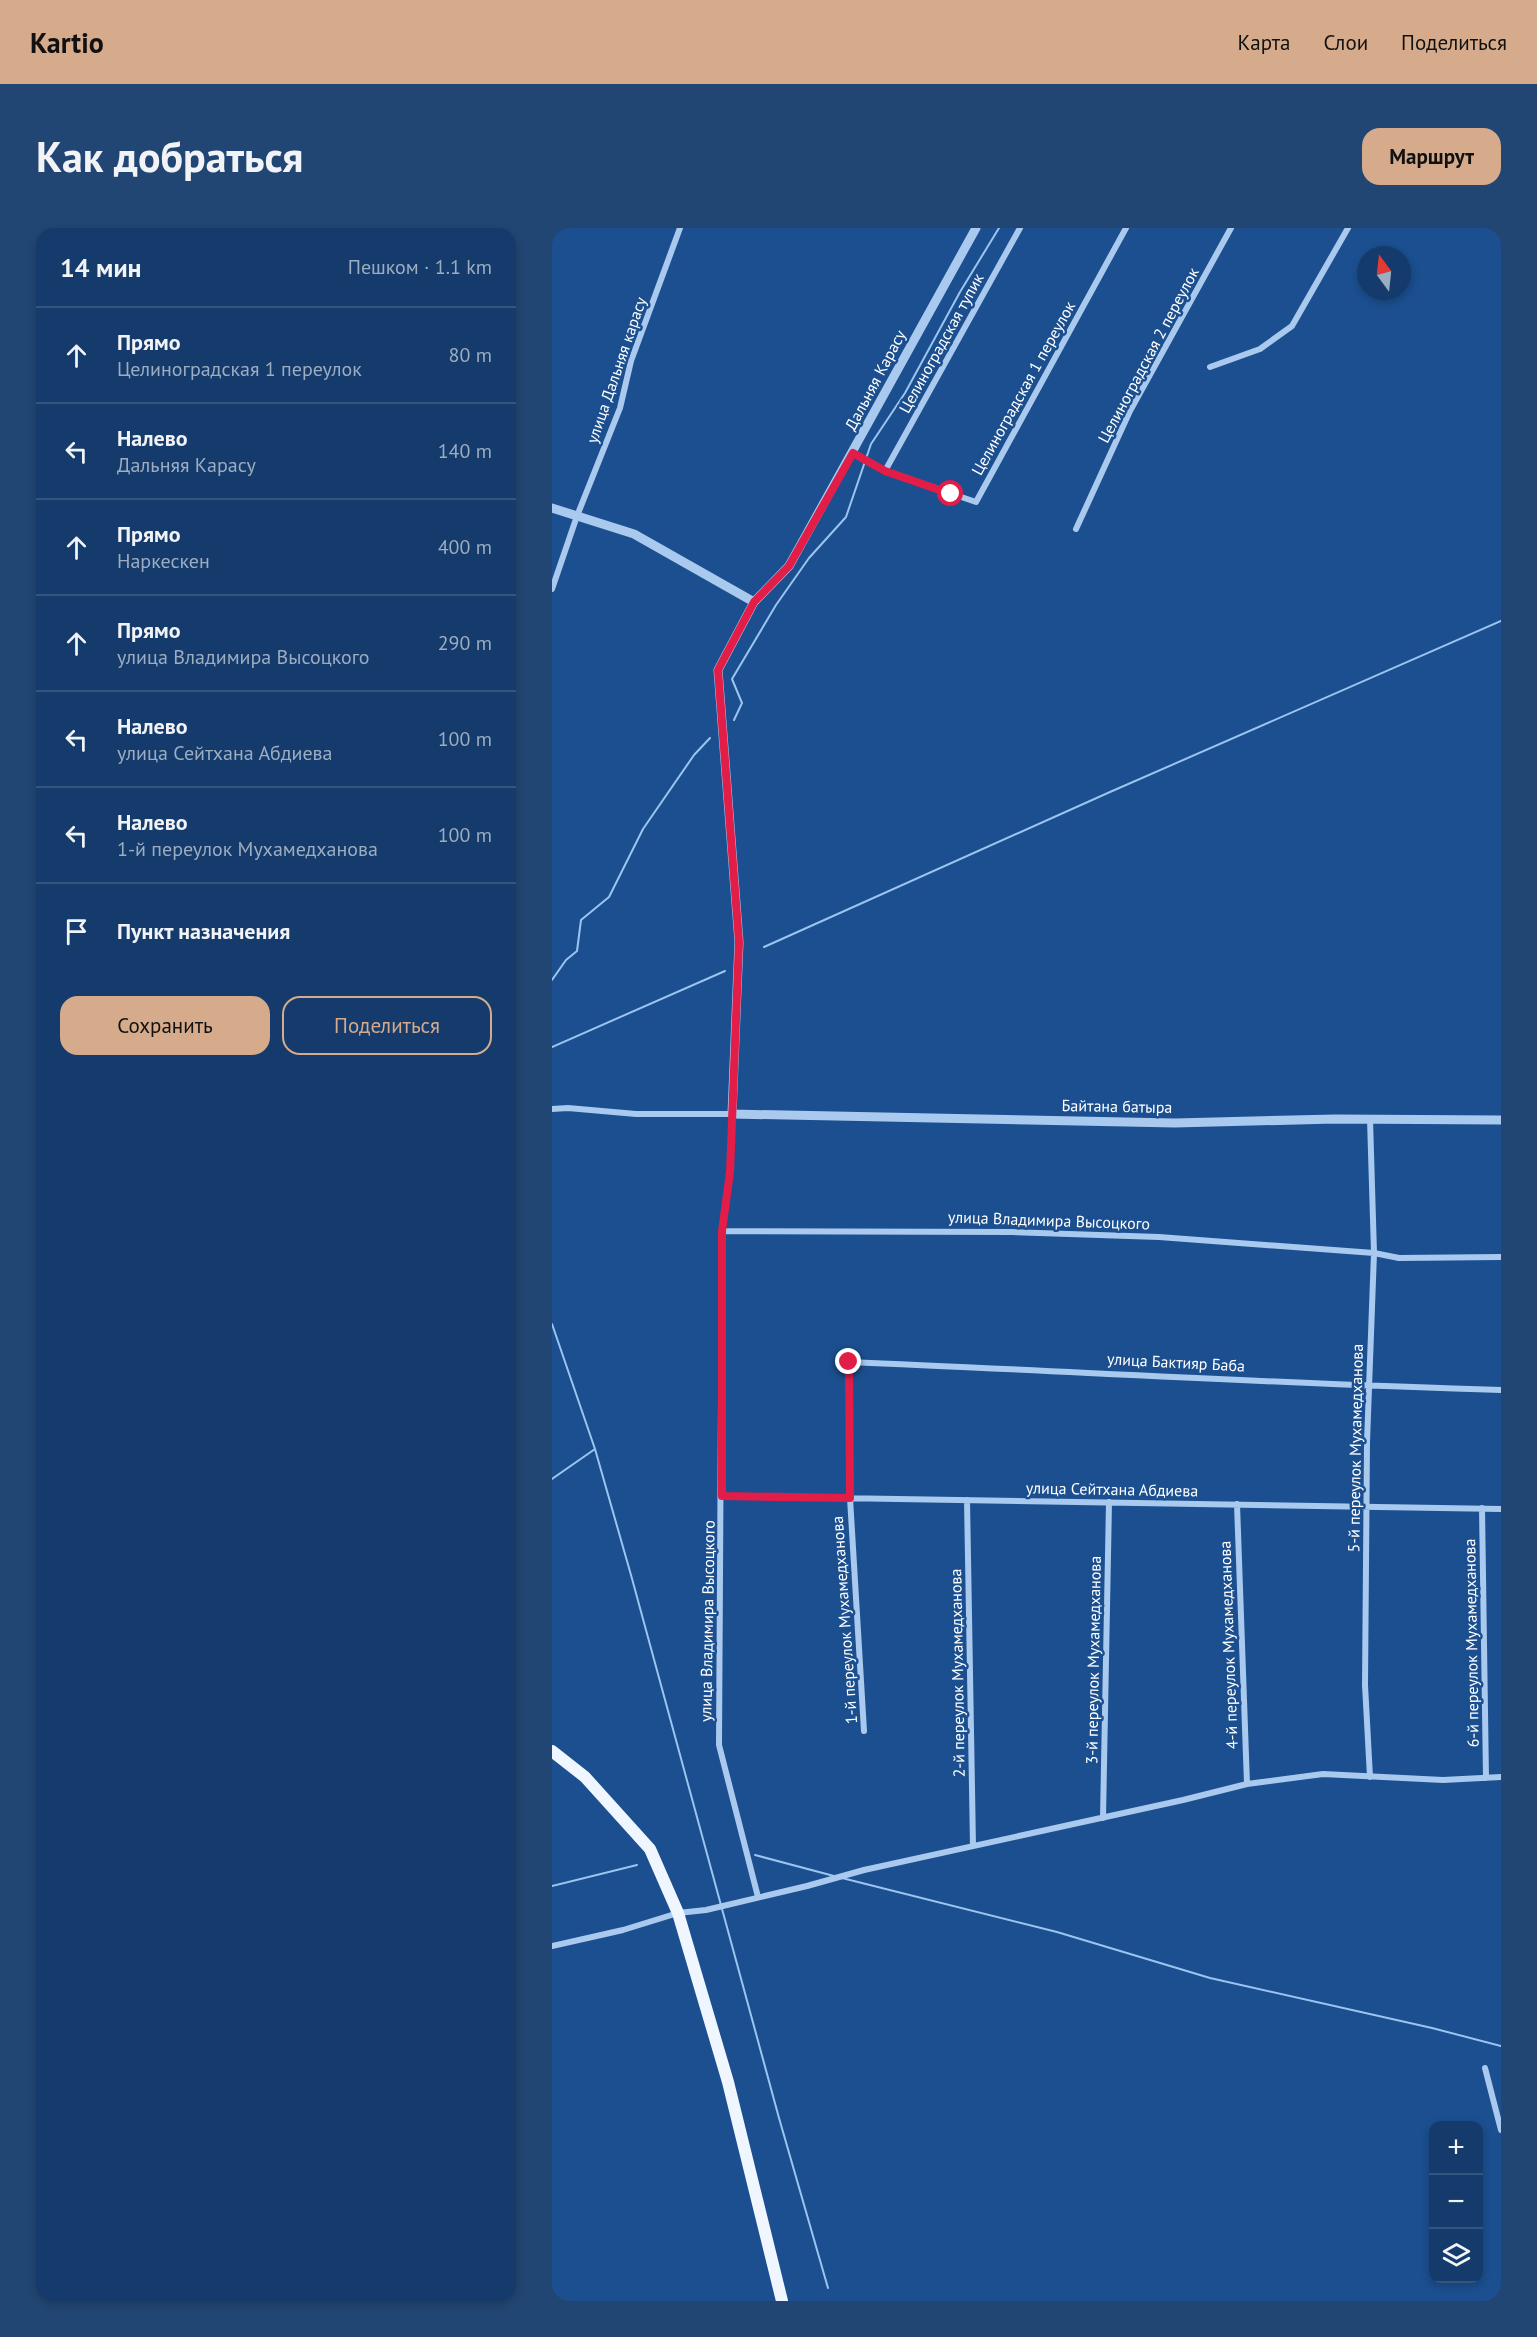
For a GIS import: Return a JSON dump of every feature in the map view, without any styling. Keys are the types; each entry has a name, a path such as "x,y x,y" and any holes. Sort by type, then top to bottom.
{"main road":[{"path":"552,1751 585,1777 650,1849 678,1913 728,2082 782,2301"}],"street":[{"name":"улица Дальняя карасу","path":"552,589 577,516 620,408 631,361 680,228"},
{"name":"Дальняя Карасу","path":"732,1114 739,942 718,670 754,602 789,566 976,228"},
{"name":"Целиноградская тупик","path":"882,469 1020,228"},
{"name":"Целиноградская 1 переулок","path":"882,469 976,502 1126,228"},
{"name":"Целиноградская 2 переулок","path":"1076,529 1130,411 1231,228"},
{"path":"1210,367 1260,349 1292,326 1348,228"},
{"path":"853,453 882,469"},
{"path":"552,508 634,534 754,602"},
{"path":"552,1109 568,1108 636,1114 732,1114"},
{"name":"Байтана батыра","path":"732,1114 1175,1123 1370,1119 1501,1120"},
{"name":"улица Владимира Высоцкого","path":"732,1114 730,1172 722,1231 719,1745 758,1898"},
{"name":"5-й переулок Мухамедханова","path":"1370,1119 1374,1253 1366,1506 1365,1685 1370,1777"},
{"name":"улица Владимира Высоцкого","path":"722,1231 1012,1232 1159,1237 1374,1253 1400,1258 1501,1257"},
{"name":"улица Бактияр Баба","path":"849,1362 1501,1390"},
{"name":"1-й переулок Мухамедханова","path":"849,1362 850,1498 864,1731"},
{"name":"улица Сейтхана Абдиева","path":"722,1496 1501,1509"},
{"name":"2-й переулок Мухамедханова","path":"967,1500 973,1846"},
{"name":"3-й переулок Мухамедханова","path":"1103,1818 1109,1502"},
{"name":"4-й переулок Мухамедханова","path":"1237,1504 1247,1784"},
{"name":"6-й переулок Мухамедханова","path":"1482,1508 1486,1778"},
{"path":"552,1946 678,1913 706,1910 864,1870 1247,1784 1323,1774 1443,1780 1501,1777"},
{"path":"1485,2068 1501,2130"}],"waterway":[{"path":"734,720 742,703 732,679 776,605 809,558 846,517 871,444 905,393 960,292 999,228"},
{"path":"764,947 1501,621"},
{"path":"552,980 566,960 577,951 581,920 609,897 643,829 694,755 710,738"},
{"path":"552,1047 725,971"},
{"path":"552,1324 595,1449 828,2288"},
{"path":"552,1479 595,1449"},
{"path":"755,1855 834,1876"},
{"path":"552,1886 637,1865"},
{"path":"842,1878 1057,1932 1210,1978 1432,2028 1501,2046"}],"route":[{"path":"849,1362 850,1498 722,1496 720,1435 722,1231 730,1172 739,942 718,670 754,602 789,566 853,453 885,471 951,494"}]}
